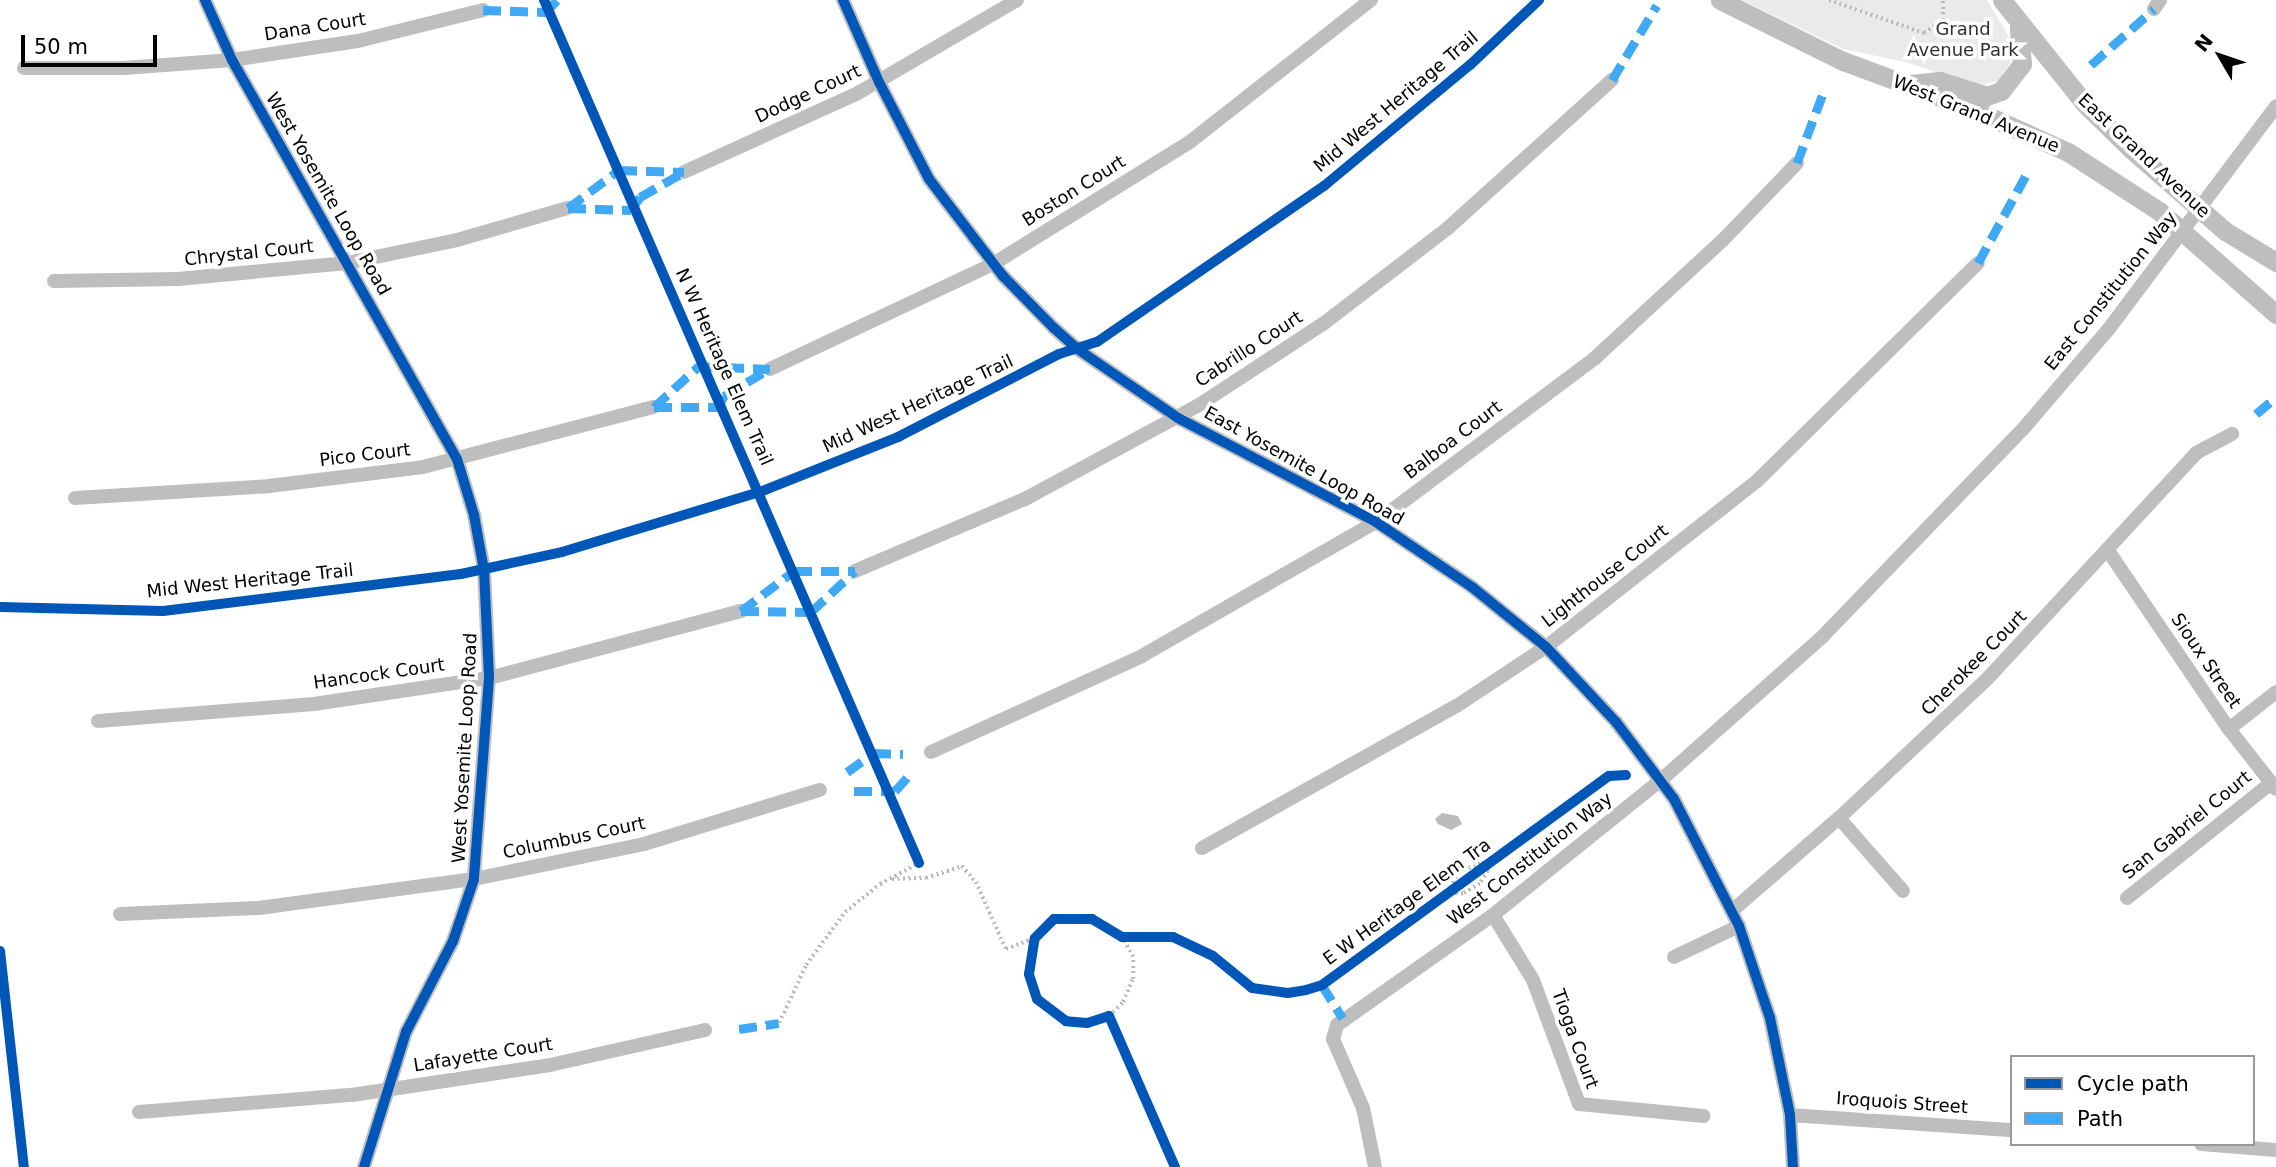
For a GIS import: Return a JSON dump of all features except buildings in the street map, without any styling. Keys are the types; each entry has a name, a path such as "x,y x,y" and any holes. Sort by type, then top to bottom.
{"street":[{"name":"West Yosemite Loop Road","path":"205,0 232,60 457,459 484,570 489,678 474,879 453,941 406,1032 384,1091 363,1167"},
{"name":"East Yosemite Loop Road","path":"843,0 879,82 929,179 993,264 1076,348 1178,418 1376,522 1472,587 1546,648 1616,722 1661,780 1740,926 1770,1018 1790,1115 1793,1167"},
{"name":"Dodge Court","path":"684,172 879,82 1017,0"},
{"name":"Boston Court","path":"770,369 993,264 1191,141 1371,0"},
{"name":"West Grand Avenue","path":"1720,0 1785,36 2068,152 2154,208 2276,314"},
{"name":"East Grand Avenue","path":"2002,0 2085,104 2230,234 2276,262"},
{"name":"Dana Court","path":"24,68 124,68 232,60 358,41 483,10"},
{"path":"1906,84 1940,81 1987,96 2001,91 2022,64 2018,22"},
{"name":"Cabrillo Court","path":"855,571 1025,499 1178,418 1323,324 1448,228 1612,80"},
{"name":"East Constitution Way","path":"2023,429 2183,233 2276,106"},
{"name":"Balboa Court","path":"931,752 1140,657 1376,522 1595,358 1721,241 1797,163"},
{"name":"Chrystal Court","path":"54,281 178,279 347,263 457,240 568,208"},
{"name":"Lighthouse Court","path":"1202,848 1458,705 1546,648 1757,481 1978,263"},
{"name":"Pico Court","path":"75,498 269,486 457,459 654,407"},
{"name":"West Constitution Way","path":"1375,1167 1363,1108 1333,1040 1337,1025 1493,915 1661,780 1823,636 2023,429"},
{"name":"Cherokee Court","path":"1733,910 1839,818 1988,678 2109,552 2196,453 2232,434"},
{"name":"Sioux Street","path":"2109,552 2229,729 2273,786"},
{"name":"Hancock Court","path":"98,721 314,704 489,678 741,611"},
{"path":"2229,729 2276,692"},
{"name":"San Gabriel Court","path":"2127,898 2273,786"},
{"name":"Columbus Court","path":"120,914 259,908 474,879 644,844 820,790"},
{"path":"1839,818 1903,891"},
{"name":"Tioga Court","path":"1493,915 1533,980 1578,1104 1703,1116"},
{"path":"1674,957 1740,926"},
{"name":"Lafayette Court","path":"139,1112 384,1091 550,1065 705,1030"},
{"name":"Iroquois Street","path":"1790,1115 2010,1130"},
{"path":"2226,1146 2276,1150"}],"path":[{"path":"1829,0 1924,33 1943,20 1943,0"},
{"path":"779,1023 806,965 832,926 859,899 919,863 915,847"},
{"path":"891,878 926,878 961,866 976,882 1006,949 1035,938 1045,928"},
{"path":"1094,1021 1109,1016 1124,1002 1133,979 1133,957 1127,937 1112,928"},
{"path":"1031,957 1035,938"},
{"path":"1109,1016 1114,1028"}],"green space":[{"name":"Grand Avenue Park","path":"1743,0 1987,0 2011,40 2011,62 1998,81 1974,86 1906,62 1843,49"}],"shaded area":[{"path":"1442,813 1458,816 1462,824 1451,830 1438,824 1435,819"}],"marked path":[{"path":"483,10 546,12 557,0"},
{"path":"1612,80 1657,5"},
{"path":"2091,65 2154,9"},
{"path":"1797,163 1825,88"},
{"path":"568,208 619,170 684,172"},
{"path":"1978,263 2029,170"},
{"path":"568,208 631,210 640,197 684,172"},
{"path":"654,407 699,366 770,369"},
{"path":"654,407 718,407 724,396 769,369"},
{"path":"2256,414 2276,397"},
{"path":"741,611 794,571 855,571"},
{"path":"741,611 811,612 855,571"},
{"path":"847,772 873,753 903,754"},
{"path":"854,791 895,791 912,772"},
{"path":"1322,985 1343,1018"},
{"path":"739,1029 779,1023"}],"cycle path":[{"path":"205,0 232,60 457,459 474,515 484,570 489,678 474,879 453,941 406,1032 364,1167"},
{"name":"N W Heritage Elem Trail","path":"544,0 919,863"},
{"path":"843,0 879,82 929,179 1003,276 1054,328 1076,348 1178,418 1376,522 1472,587 1546,647 1616,722 1674,799 1739,926 1770,1018 1790,1115 1793,1167"},
{"name":"Mid West Heritage Trail","path":"0,607 163,611 461,574 562,552 760,492 898,437 1059,354 1097,342 1324,186 1470,65 1539,0"},
{"name":"E W Heritage Elem Tra","path":"1175,1167 1109,1016 1087,1023 1066,1021 1037,999 1029,974 1035,938 1054,919 1092,919 1122,937 1173,937 1213,956 1252,988 1288,993 1306,990 1322,985 1609,776 1626,775"},
{"path":"0,951 24,1167"}]}
